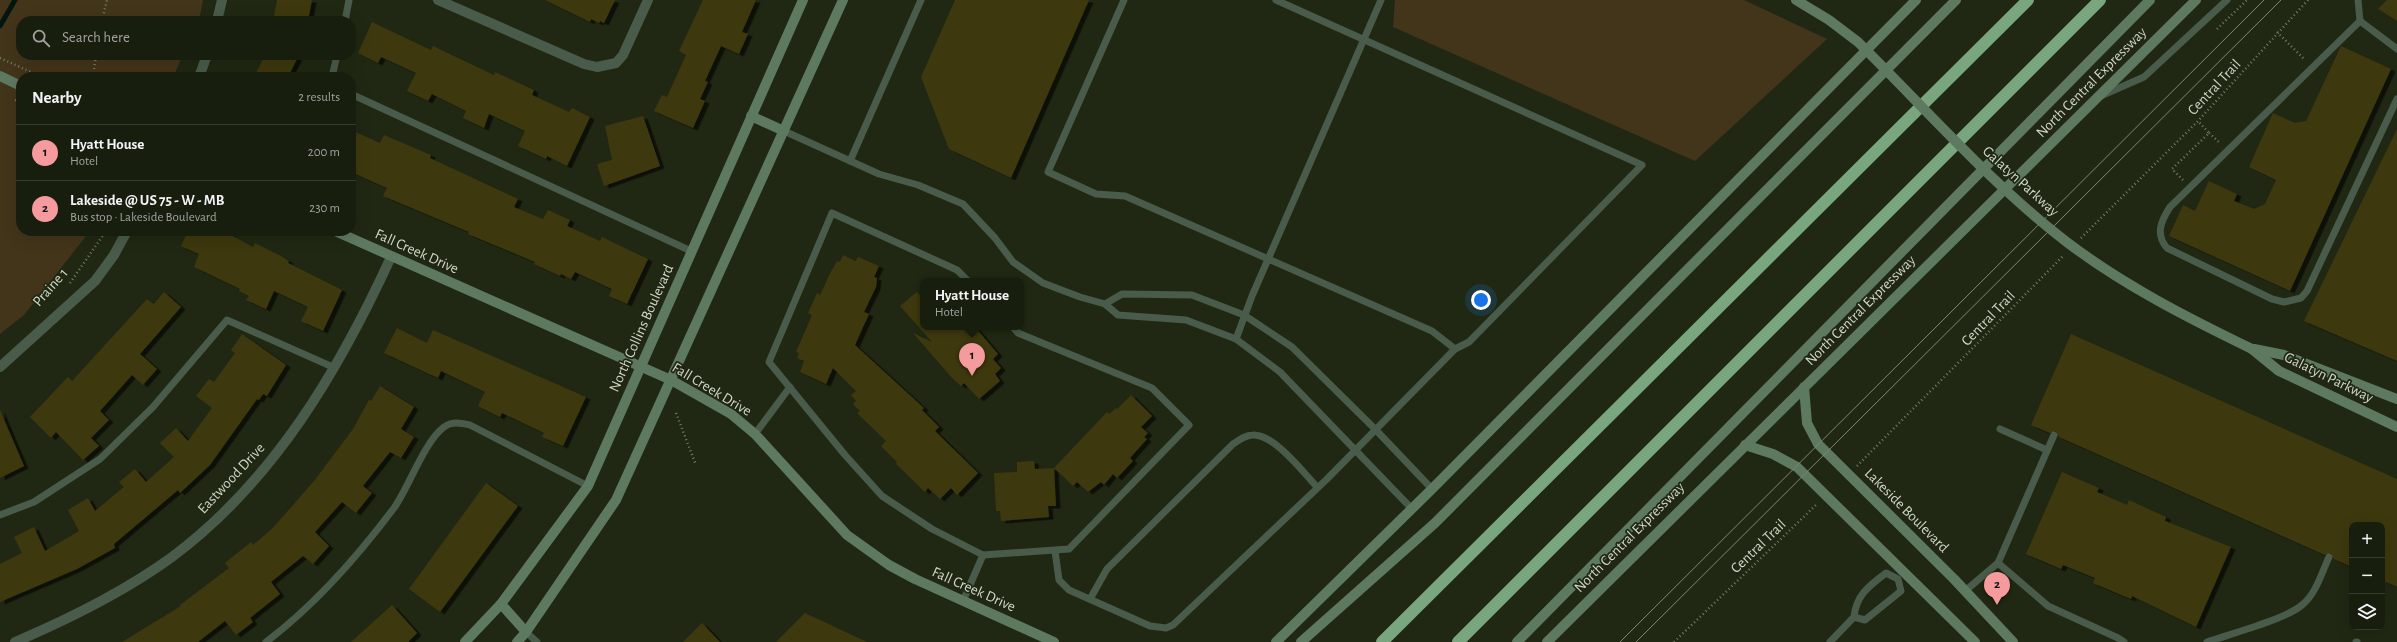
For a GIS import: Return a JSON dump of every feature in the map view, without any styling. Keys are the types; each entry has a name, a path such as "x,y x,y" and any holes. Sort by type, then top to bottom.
{"highway":[{"path":"1382,642 2028,0"},
{"path":"1458,642 2100,0"}],"main road":[{"name":"North Collins Boulevard","path":"465,642 500,604 588,486 803,0"},
{"path":"517,642 526,632 616,500 672,380 843,0"},
{"name":"Galatyn Parkway","path":"1796,0 1841,29 1858,42 1982,168 2045,224 2098,264 2175,311 2252,349 2284,356 2397,399"},
{"path":"1276,642 1432,489 1916,0"},
{"path":"1301,642 1435,523 1885,69 1956,0"},
{"path":"1517,642 1982,168 2150,0"},
{"name":"North Central Expressway","path":"1547,642 1745,445 2101,96 2196,0"},
{"path":"0,76 16,84"},
{"path":"752,116 784,131"},
{"name":"Fall Creek Drive","path":"346,236 672,380 731,414 755,434 847,535 889,565 963,601 1054,642"},
{"name":"Galatyn Parkway","path":"2252,349 2278,371 2397,427"},
{"name":"Lakeside Boulevard","path":"1804,387 1807,423 1813,437 1965,591 2013,642"},
{"path":"1745,445 1791,462 1825,494 1901,576 1975,642"},
{"path":"500,604 526,632"}],"street":[{"path":"218,16 222,0"},
{"path":"438,0 584,64 597,67 616,63 623,55 648,0"},
{"path":"201,72 205,60"},
{"path":"0,367 95,281 114,255 124,236"},
{"name":"Eastwood Drive","path":"15,642 80,612 171,557 211,524 256,478 316,399 335,368 391,256"}],"lane":[{"path":"346,16 349,0"},
{"path":"850,161 921,0"},
{"path":"1124,0 1048,172 1096,194 1124,196 1267,260 1432,331 1455,350"},
{"path":"1055,551 1059,580 1069,590 1150,626 1166,628 1173,625 1318,488 1355,449 1455,350 1469,342 1642,165 1276,0"},
{"path":"1236,339 1244,315 1267,260 1381,0"},
{"path":"2101,96 2144,77 2227,0"},
{"path":"2358,0 2360,20 2397,49"},
{"path":"2360,20 2170,207 2164,216 2159,234 2167,248 2272,299 2284,302 2301,298 2307,290 2397,99"},
{"path":"333,72 336,60"},
{"path":"356,96 691,251"},
{"path":"784,131 879,174 918,185 963,204 995,238 1013,262 1043,283 1080,298 1105,304 1118,315 1186,320 1236,339 1280,372 1412,509"},
{"path":"965,278 957,270 832,213 769,362 882,496 932,529 983,555 1069,550 1189,425 1152,388 1018,333 1016,330"},
{"path":"1105,304 1122,294 1192,295 1244,315 1292,347 1375,429 1432,489"},
{"path":"0,515 34,502 100,459 153,407 227,320 335,368"},
{"path":"755,434 790,388"},
{"path":"266,642 280,631 345,567 394,507 434,439 444,427 456,422 470,425 588,486"},
{"path":"2000,429 2047,450"},
{"path":"1090,599 1107,569 1233,444 1244,437 1252,435 1268,438 1318,488"},
{"path":"1965,591 1998,563 2054,435"},
{"path":"963,601 983,555"},
{"path":"2207,642 2287,614 2303,605 2314,590 2329,557"},
{"path":"1998,563 2048,606 2124,642"},
{"path":"1830,642 1854,618 1855,603 1871,585 1886,573 1901,576 1901,591 1865,620 1854,618"},
{"path":"526,632 536,642"}],"path":[{"path":"103,16 107,0"},
{"path":"2216,29 2247,0"},
{"name":"Central Trail","path":"2076,243 2198,121 2277,32 2308,0"},
{"path":"2277,32 2297,53"},
{"path":"0,58 31,72"},
{"path":"94,72 95,60"},
{"path":"2198,121 2218,141"},
{"path":"2190,187 2172,169 2210,133"},
{"name":"Praine 1","path":"70,284 103,236"},
{"name":"Central Trail","path":"1848,472 1860,464 2065,255"},
{"path":"676,413 696,465"},
{"name":"Central Trail","path":"1674,642 1812,510 1825,494"}],"shaded area":[{"path":"0,0 203,0 200,16 16,16 16,60 181,60 175,72 16,72 16,236 86,236 24,315 0,334"},
{"path":"1395,0 1744,0 1827,39 1695,161 1393,27"}],"building":[{"path":"277,0 312,0 309,16 274,16"},
{"path":"545,0 615,0 604,23 600,21 599,23 591,19 590,22"},
{"path":"703,0 756,0 742,32 748,34 739,54 721,46 705,81 708,82 700,99 705,101 693,128 654,111 662,95 667,97 686,55 679,51"},
{"path":"955,0 1089,0 1011,178 949,149 921,77"},
{"path":"2387,0 2397,0 2397,21 2378,9"},
{"path":"372,22 431,50 433,46 494,75 495,72 534,90 532,95 569,112 572,108 590,117 567,166 547,156 546,159 518,146 525,131 489,114 484,128 463,118 466,111 432,94 428,101 407,91 416,73 381,57 378,63 358,53"},
{"path":"2341,46 2391,69 2290,291 2169,236 2183,205 2195,211 2209,181 2237,194 2234,201 2254,209 2265,204 2276,180 2249,167 2273,113 2295,123 2306,121"},
{"path":"262,60 296,60 290,72 256,72"},
{"path":"643,116 660,166 604,186 597,164 612,160 605,126"},
{"path":"2397,129 2397,361 2304,321"},
{"path":"356,132 380,143 384,135 431,155 430,158 518,199 514,207 543,219 548,210 570,220 567,226 600,241 602,237 648,259 627,304 609,296 612,289 575,272 571,279 561,274 560,276 534,264 535,262 468,234 469,232 383,196 387,188 356,174"},
{"path":"186,236 233,236 253,247 255,243 281,256 289,261 288,263 342,290 323,331 301,321 308,307 274,291 266,309 246,300 249,296 239,291 240,289 194,267 199,254 181,246"},
{"path":"843,255 856,261 858,257 879,266 874,277 877,278 876,287 864,312 869,314 855,345 924,408 922,410 939,427 935,431 978,473 957,495 951,488 940,499 928,488 925,492 896,464 897,462 881,446 886,441 857,413 860,411 853,404 856,401 851,395 856,391 833,368 826,384 800,372 804,361 797,358 799,353 796,352 812,315 808,313 817,293 820,295 832,269 837,261 840,262"},
{"path":"164,292 181,307 140,354 157,369 143,385 132,375 100,411 109,420 91,438 99,446 83,460 56,432 51,438 30,417 68,377 72,381 147,299 154,304"},
{"path":"917,292 920,296 920,328 900,306"},
{"path":"397,328 427,343 433,330 586,397 563,446 542,437 544,433 502,413 500,417 478,406 485,392 441,371 438,378 384,353"},
{"path":"921,330 978,330 998,354 993,359 1001,368 995,374 1000,381 979,399 964,383 961,386 952,378 913,333 932,342"},
{"path":"242,334 286,365 267,396 263,394 259,400 257,399 210,465 180,493 178,490 114,544 115,548 77,569 0,602 0,564 22,553 14,537 34,527 45,551 79,531 68,510 88,498 95,511 124,487 119,482 135,469 146,482 174,457 160,443 176,428 188,441 212,408 196,396 209,379 214,382 235,353 231,350"},
{"path":"2071,334 2397,479 2397,587 2385,581 2385,522 2349,522 2349,566 2334,559 2331,553 2325,555 2059,437 2056,431 2050,433 2031,425"},
{"path":"380,386 414,407 401,429 414,437 401,458 390,452 363,486 372,493 356,513 342,502 315,532 329,546 313,564 303,556 271,582 280,594 250,618 253,622 236,635 225,621 198,642 122,642 181,606 180,605 229,568 225,563 251,542 253,545 272,529 314,481 353,429 369,400 371,401"},
{"path":"1131,395 1152,416 1141,427 1148,433 1144,437 1147,439 1130,458 1133,461 1117,478 1113,474 1104,485 1101,482 1088,492 1077,482 1073,486 1054,468 1107,412 1109,414 1116,408 1117,409"},
{"path":"0,410 24,466 0,478"},
{"path":"1034,461 1035,469 1054,468 1056,506 1048,506 1049,517 1001,521 1000,511 996,511 994,473 1017,472 1017,462"},
{"path":"2062,472 2099,488 2097,492 2127,505 2129,500 2166,517 2165,521 2231,547 2196,627 2132,596 2131,599 2093,583 2095,578 2063,565 2061,569 2026,554"},
{"path":"486,483 518,506 440,612 409,589"},
{"path":"392,605 417,633 408,642 351,642"},
{"path":"805,613 867,642 776,642"},
{"path":"702,623 720,642 683,642"}],"waterway":[{"path":"0,26 15,0"}],"tram line":[{"path":"1620,642 2264,0"},
{"path":"1636,642 2281,0"}],"place":[{"name":"Hyatt House","path":"972,376"},
{"name":"Lakeside @ US 75 - W - MB","path":"1997,605"}]}
